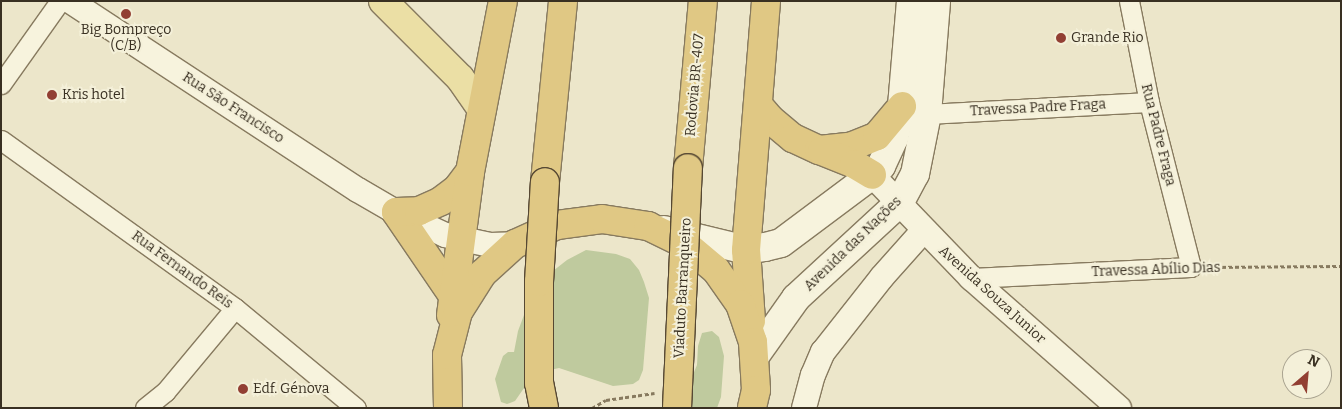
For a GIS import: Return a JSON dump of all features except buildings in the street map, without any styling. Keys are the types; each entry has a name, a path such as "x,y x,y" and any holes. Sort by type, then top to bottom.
{"highway":[{"path":"448,408 447,355 470,172 503,1"},
{"path":"544,408 539,383 539,282 545,182 563,1"},
{"name":"Rodovia BR-407","path":"688,168 704,1"},
{"path":"752,408 756,390 746,250 766,1"},
{"path":"758,105 770,119 793,138 854,164 872,175"},
{"path":"819,150 850,147 877,136 914,110"},
{"name":"Viaduto Barranqueiro","path":"677,408 688,168"},
{"path":"396,212 419,211 441,201 457,189 470,172"},
{"path":"396,212 454,297"},
{"path":"447,355 458,312 482,274 515,244 557,225 602,219 648,226 685,244 716,270 740,304 754,349"}],"main road":[{"path":"383,1 460,78 482,109"},
{"name":"Avenida das Nações","path":"754,349 796,298 900,202 915,174 911,1"},
{"name":"Avenida das Nações","path":"648,226 746,250 781,243 872,175 881,166 894,138 914,110 936,1"}],"street":[{"path":"1,84 60,1"},
{"name":"Rua São Francisco","path":"70,1 358,190 396,212 445,235 462,240 490,245 515,244"},
{"name":"Rua Padre Fraga","path":"1129,1 1149,102 1191,267"},
{"name":"Travessa Padre Fraga","path":"914,110 1149,102"},
{"name":"Rua Fernando Reis","path":"1,140 235,308 356,408"},
{"name":"Avenida Souza Junior","path":"872,175 900,202 923,231 971,278 1119,408"},
{"path":"804,408 823,352 882,277 923,231"},
{"name":"Travessa Abílio Dias","path":"971,278 1191,267"},
{"path":"145,408 165,392 235,308"}],"path":[{"name":"Travessa Abílio Dias","path":"1191,267 1341,266"}],"green space":[{"path":"586,250 616,254 630,259 639,270 644,282 649,298 643,370 639,380 633,384 613,386 559,368 541,372 531,378 515,401 507,404 501,402 495,379 503,356 508,352 514,352 518,331 524,315 553,271 567,260"},
{"path":"712,331 719,337 724,356 721,397 717,408 679,408 697,365 698,346 702,333"}],"place":[{"name":"Big Bompreço (C/B)","path":"126,14"},
{"name":"Grande Rio","path":"1061,38"},
{"name":"Kris hotel","path":"52,95"},
{"name":"Edf. Génova","path":"243,389"}]}
